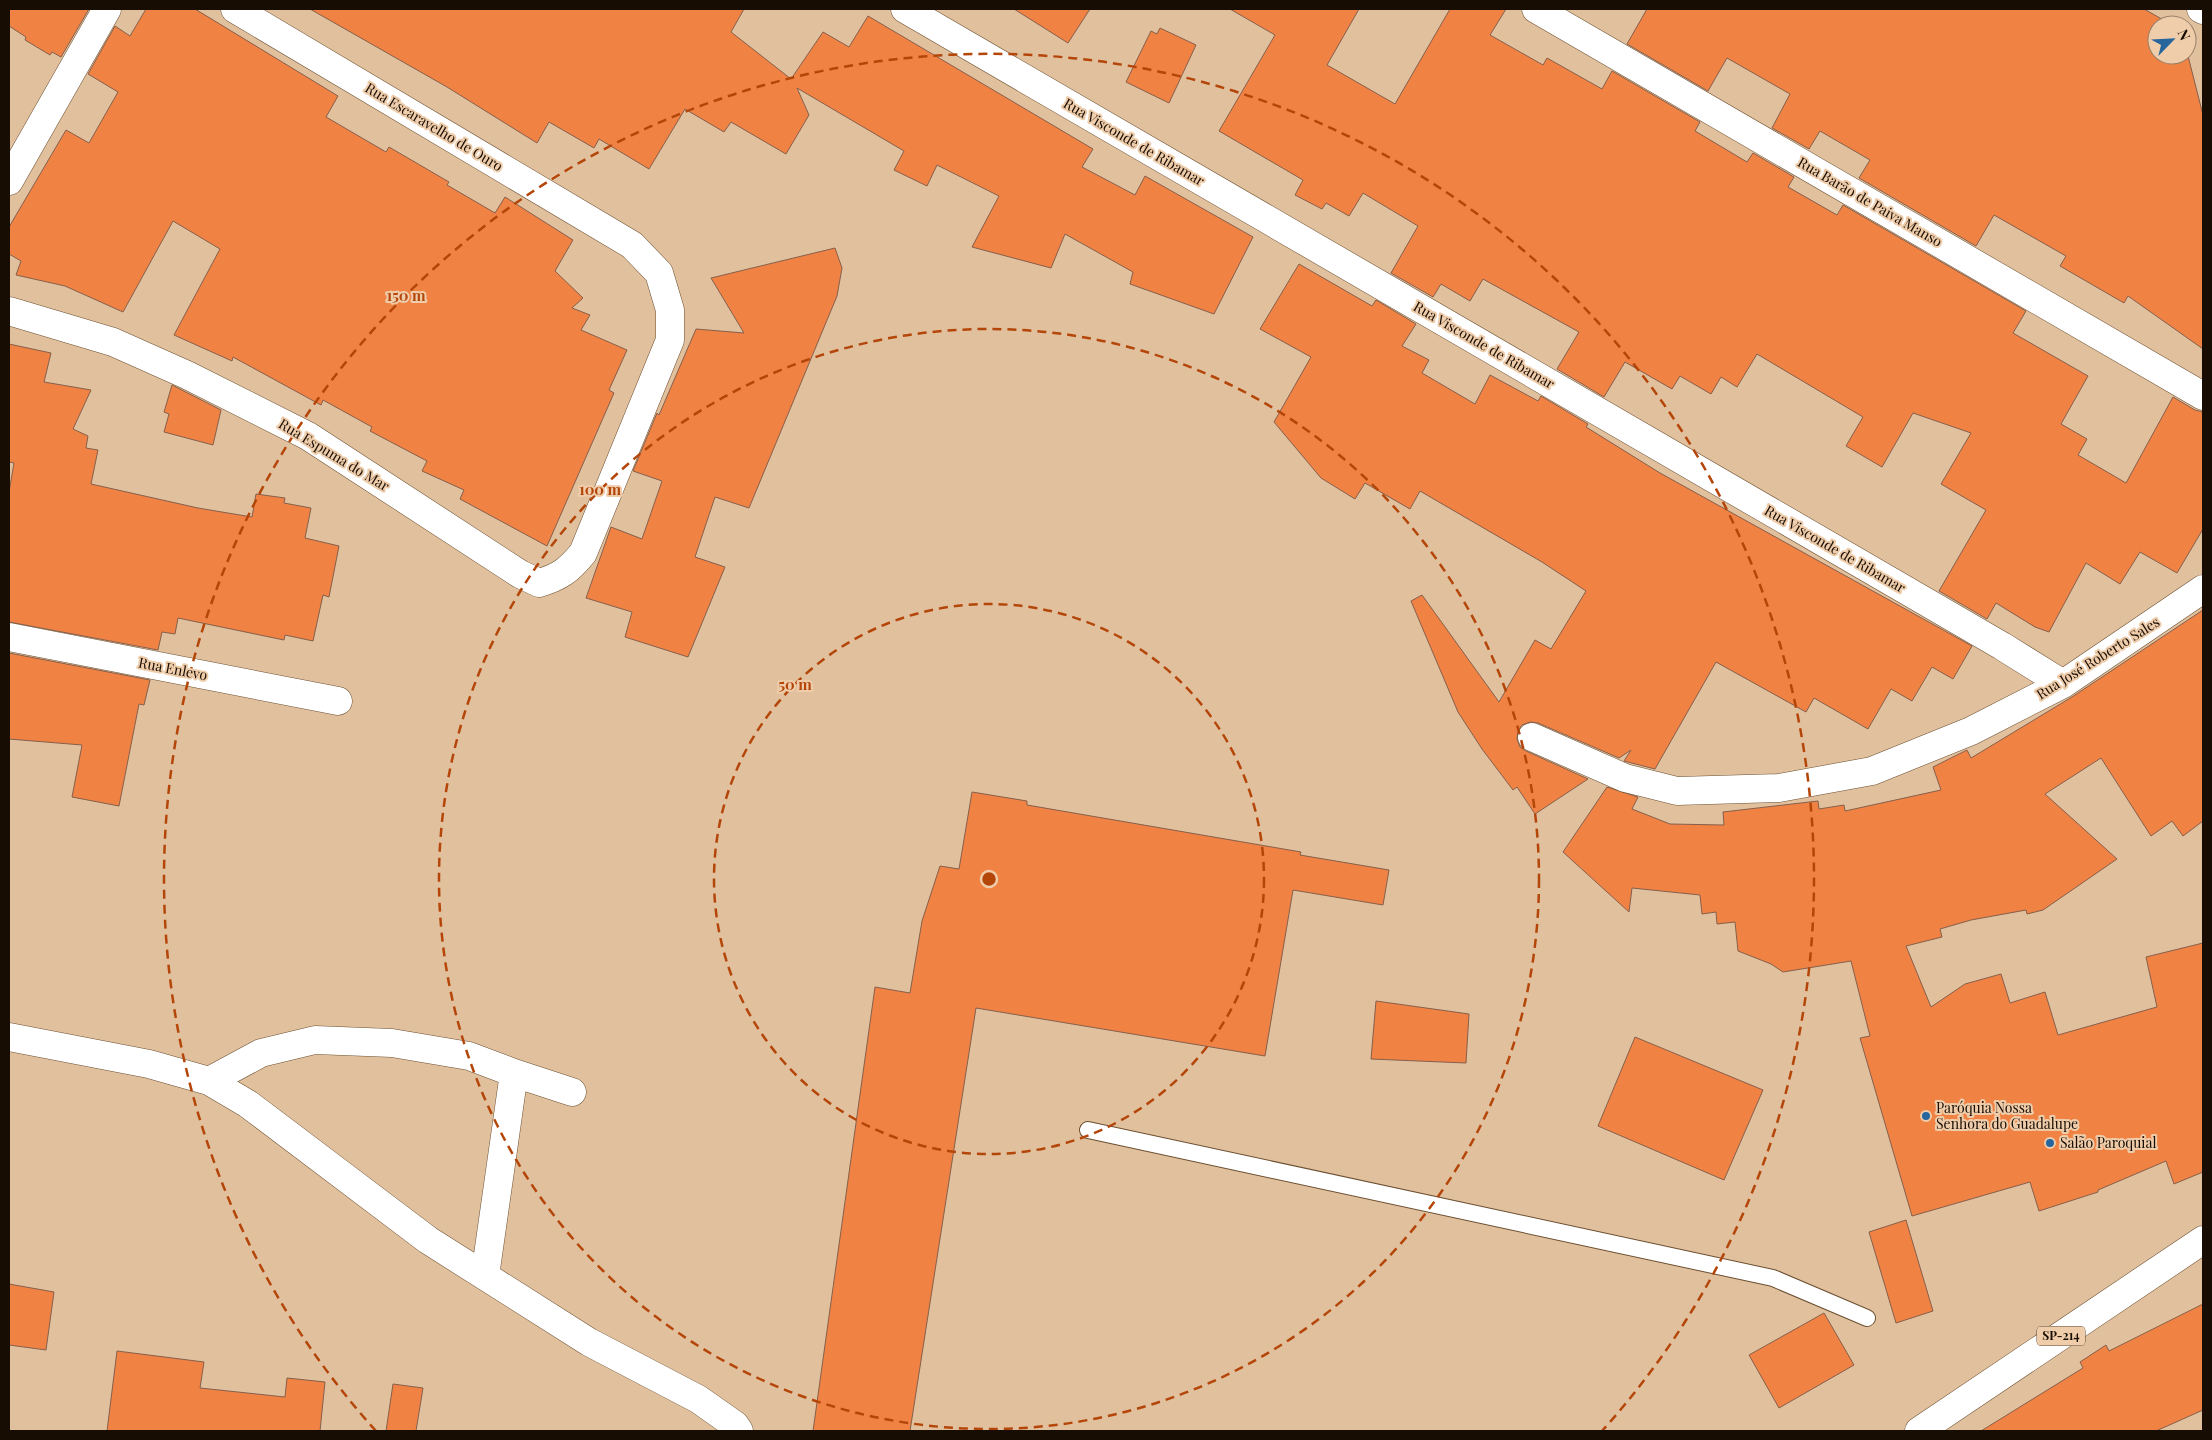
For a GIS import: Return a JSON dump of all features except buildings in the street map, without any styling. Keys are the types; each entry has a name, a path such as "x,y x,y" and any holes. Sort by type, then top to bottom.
{"street":[{"path":"9,181 107,9"},
{"name":"Rua Escaravelho de Ouro","path":"236,9 632,245 659,273 670,310 670,340 583,553"},
{"name":"Rua Visconde de Ribamar","path":"905,9 2002,646 2063,684"},
{"name":"Rua Barão de Paiva Manso","path":"1536,9 2203,396"},
{"name":"Rua Espuma do Mar","path":"9,312 113,342 187,375 308,436 520,574 539,583 554,579 570,569 583,553"},
{"name":"Rua José Roberto Sales","path":"1532,737 1625,778 1677,792 1779,788 1872,771 1971,731 2063,684 2203,589"},
{"name":"Rua Enlevo","path":"9,637 338,701"},
{"path":"9,1037 149,1064 209,1081 248,1104 428,1240 589,1342 698,1399 735,1425 739,1431"},
{"path":"209,1081 261,1053 315,1040 392,1043 469,1056 572,1092"},
{"path":"485,1276 514,1073"},
{"name":"SP-214","path":"1919,1431 2203,1240"}],"lane":[{"path":"1088,1130 1773,1278 1867,1318"}],"place":[{"name":"Paróquia Nossa Senhora do Guadalupe","path":"1926,1116"},
{"name":"Salão Paroquial","path":"2050,1143"}]}
